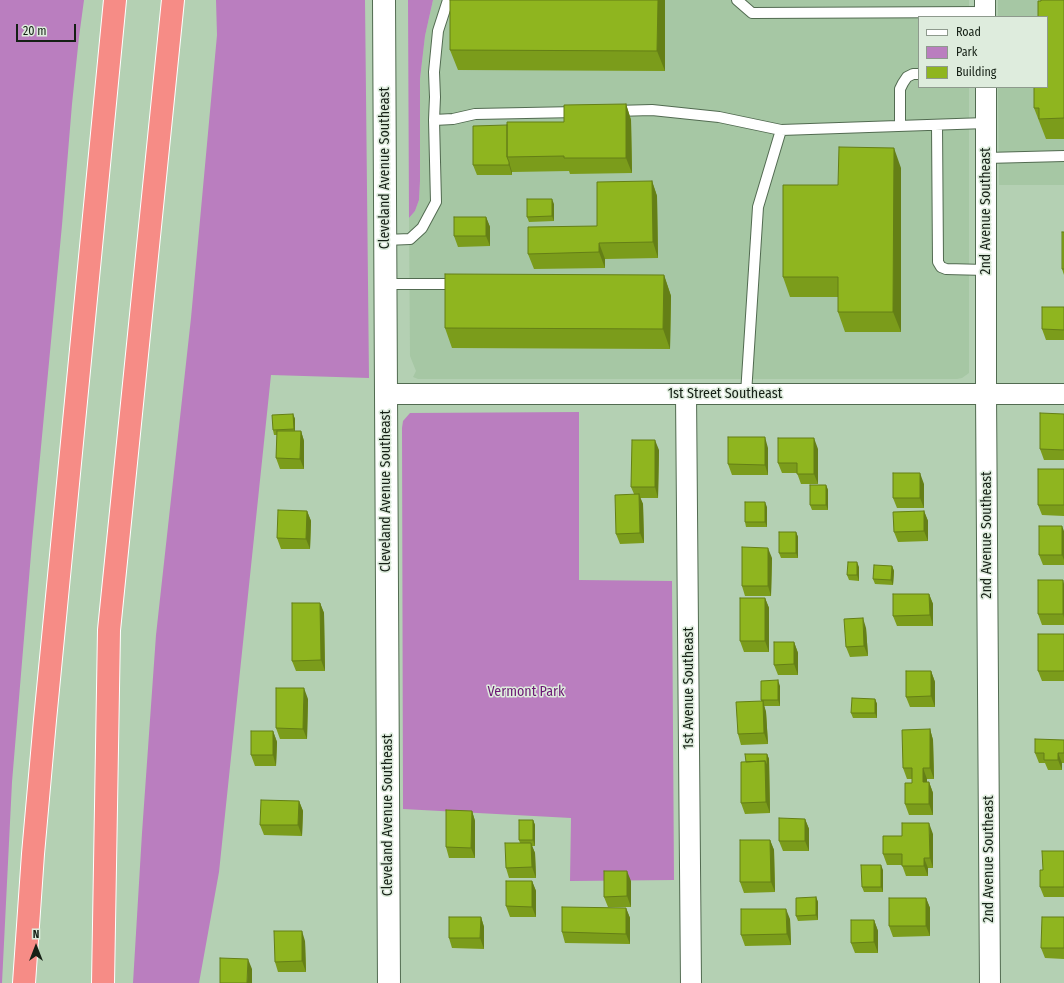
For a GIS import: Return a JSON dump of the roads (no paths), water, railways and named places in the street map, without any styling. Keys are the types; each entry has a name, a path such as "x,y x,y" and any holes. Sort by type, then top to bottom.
{"highway":[{"path":"24,983 33,854 115,0"},
{"path":"103,983 109,630 173,0"}],"street":[{"name":"Cleveland Avenue Southeast","path":"384,0 389,983"},
{"name":"2nd Avenue Southeast","path":"986,88 986,394 990,983"},
{"name":"1st Street Southeast","path":"386,394 1064,394"},
{"name":"1st Avenue Southeast","path":"686,394 691,983"}],"lane":[{"path":"385,240 410,239 422,228 436,202 434,120 436,97 434,72 438,31 448,0"},
{"path":"737,0 752,13 985,10"},
{"path":"900,126 900,89 907,78 913,74 918,74"},
{"path":"606,111 652,110 719,117 781,130 986,123"},
{"path":"434,120 453,119 475,114 590,112"},
{"path":"937,125 938,262 940,267 946,269 986,270"},
{"path":"746,394 758,207 781,130"},
{"path":"986,158 1064,156"},
{"path":"386,284 468,284"}],"park label":[{"name":"Vermont Park","path":"526,692"}]}
